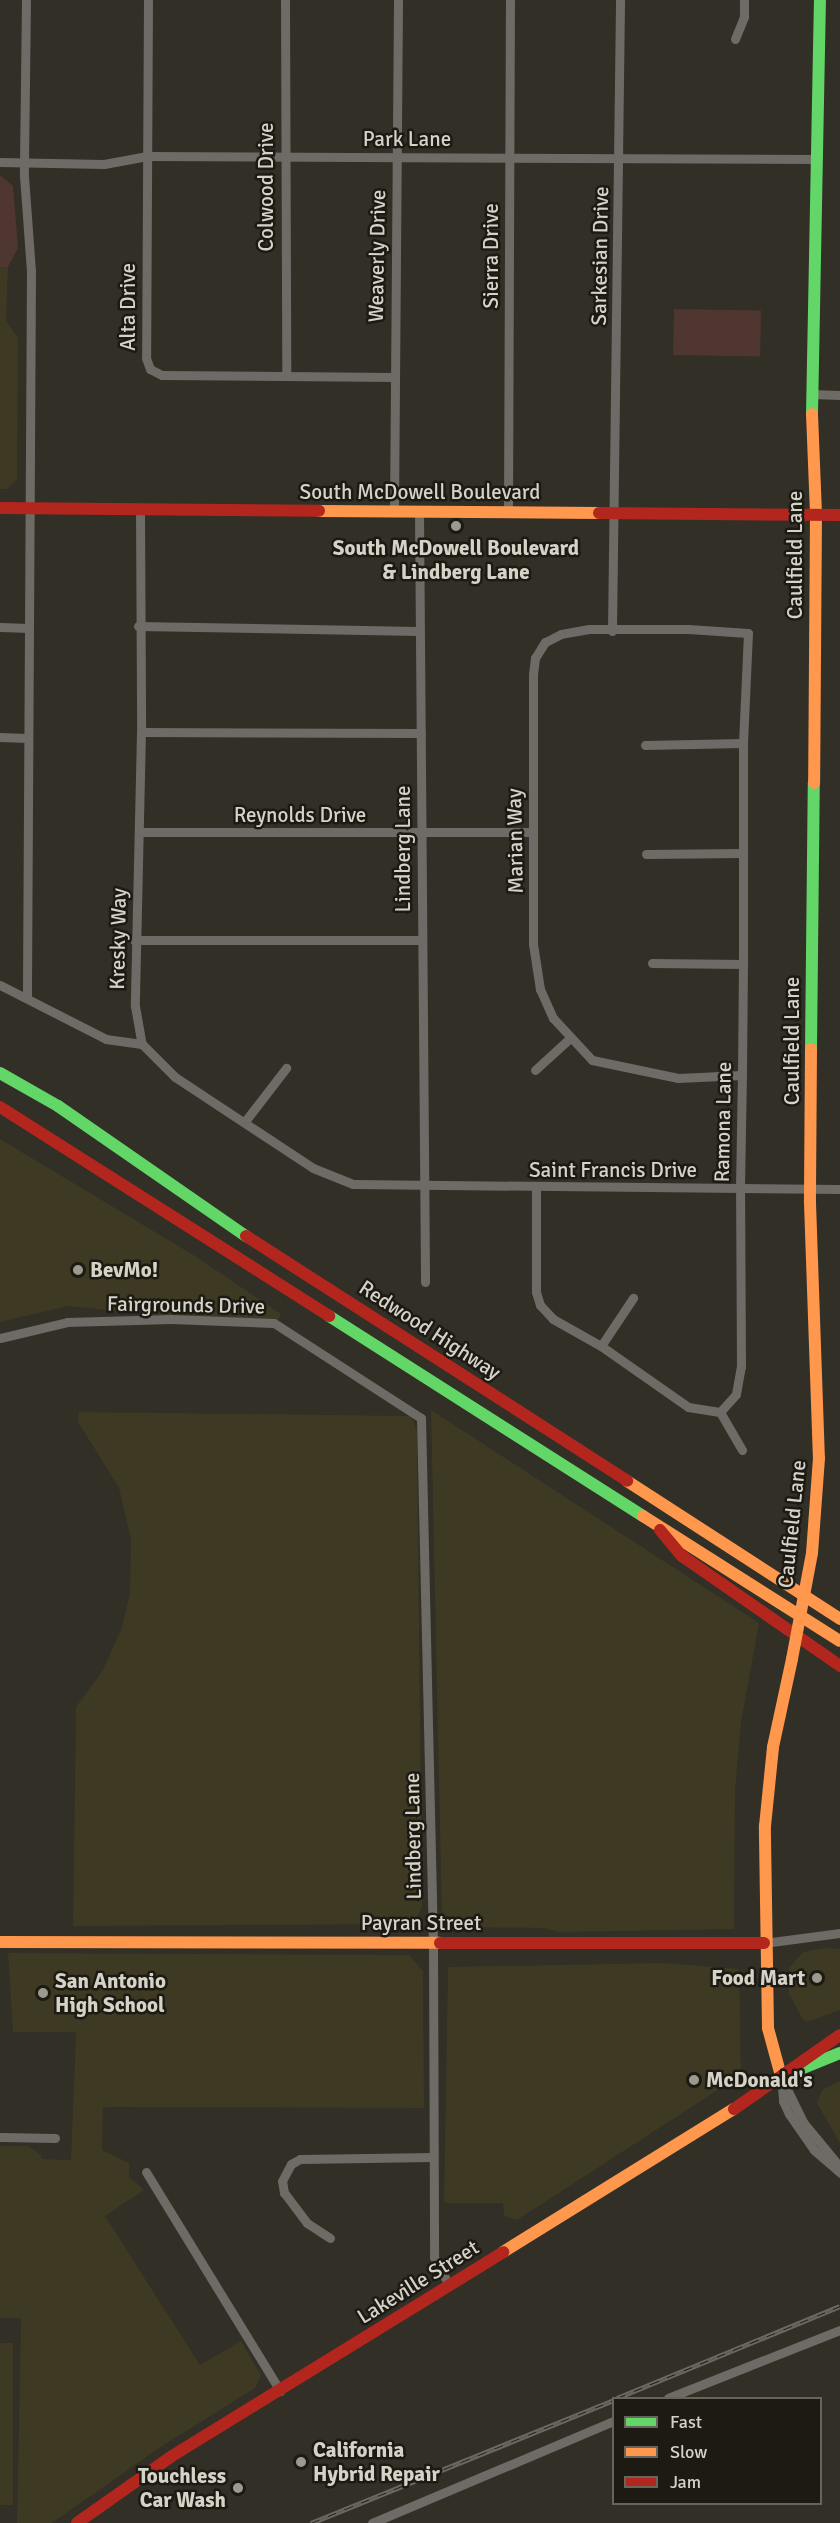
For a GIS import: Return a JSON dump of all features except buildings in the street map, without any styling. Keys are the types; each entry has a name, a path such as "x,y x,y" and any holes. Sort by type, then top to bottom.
{"main road":[{"name":"Caulfield Lane","path":"781,2076 768,2028 764,1943 768,1786 781,1701 792,1659 812,1553 819,1458 810,1188 816,514 811,394 814,159 820,0"},
{"name":"South McDowell Boulevard","path":"0,508 840,515"},
{"name":"Redwood Highway","path":"0,1073 58,1106 233,1227 840,1618"},
{"name":"Redwood Highway","path":"0,1107 650,1517 840,1641"},
{"path":"650,1517 682,1556 840,1666"},
{"name":"Payran Street","path":"0,1942 764,1943"},
{"name":"Lakeville Street","path":"77,2523 172,2456 757,2095 840,2035"},
{"name":"Lakeville Street","path":"781,2076 810,2068 840,2053"}],"street":[{"path":"27,0 24,163 31,271 27,996"},
{"name":"Alta Drive","path":"148,0 146,358 150,369 162,375 394,377"},
{"name":"Colwood Drive","path":"285,0 286,375"},
{"name":"Weaverly Drive","path":"394,512 398,0"},
{"name":"Sierra Drive","path":"508,512 510,0"},
{"name":"Sarkesian Drive","path":"612,513 616,493 620,0"},
{"path":"735,39 744,17 744,0"},
{"name":"Park Lane","path":"0,162 104,164 147,156 814,159"},
{"path":"811,394 840,395"},
{"name":"Kresky Way","path":"140,510 138,626 141,732 140,832 134,940 135,1006 142,1044"},
{"name":"Lindberg Lane","path":"419,512 418,631 423,834 420,940 425,1082 422,1187 425,1282"},
{"path":"612,513 612,631"},
{"path":"138,626 418,631"},
{"path":"0,627 29,628"},
{"name":"Ramona Lane","path":"612,631 688,629 748,633 743,743 741,1367 736,1394 720,1412"},
{"name":"Marian Way","path":"612,631 561,634 545,642 535,658 532,944 540,989 554,1018 592,1060 633,1072 678,1078 742,1075"},
{"path":"141,732 421,733"},
{"path":"0,737 28,738"},
{"path":"645,745 743,743"},
{"name":"Reynolds Drive","path":"140,832 423,834 532,832"},
{"path":"646,854 742,853"},
{"path":"134,940 420,940"},
{"path":"652,963 743,964"},
{"path":"0,985 27,996 106,1039 142,1044 175,1077 246,1120 313,1168 353,1184 422,1187"},
{"path":"535,1070 570,1038"},
{"path":"246,1120 286,1068"},
{"name":"Saint Francis Drive","path":"422,1187 840,1189"},
{"path":"536,1188 536,1292 540,1305 553,1319 601,1346 688,1407 720,1412 742,1450"},
{"path":"601,1346 633,1298"},
{"name":"Fairgrounds Drive","path":"0,1338 67,1322 171,1319 274,1323 421,1418"},
{"name":"Lindberg Lane","path":"421,1418 432,1943 434,2258 449,2285"},
{"name":"Payran Street","path":"764,1943 840,1933"},
{"name":"Caulfield Lane","path":"781,2076 803,2122 840,2167"},
{"name":"Caulfield Lane","path":"781,2076 783,2102 789,2114 814,2150 840,2173"},
{"path":"0,2138 54,2138"},
{"path":"330,2238 307,2223 284,2193 282,2181 291,2164 300,2159 433,2157"},
{"path":"146,2172 280,2391"},
{"path":"671,2397 840,2330"},
{"path":"372,2523 612,2422"}],"shaded area":[{"path":"0,175 13,186 18,248 8,267 0,267"},
{"path":"0,267 8,267 6,321 18,338 17,479 7,489 0,489"},
{"path":"674,309 761,311 760,357 673,355"},
{"path":"0,1139 195,1256 281,1314 278,1320 186,1318 68,1306 0,1322"},
{"path":"431,1410 759,1623 741,1723 735,1790 734,1929 560,1932 543,1928 453,1927 442,1919"},
{"path":"79,1412 409,1416 413,1420 417,1433 422,1907 413,1924 73,1926 76,1707 103,1670 122,1627 130,1593 131,1540 119,1488 78,1422"},
{"path":"825,1948 840,1949 840,2010 808,2022 803,2020 789,1994 789,1968 803,1952"},
{"path":"8,1953 409,1955 423,1971 424,2108 103,2107 102,2150 129,2163 129,2177 144,2190 105,2216 200,2365 241,2341 261,2375 255,2388 162,2446 52,2523 17,2523 21,2318 0,2318 0,2146 28,2146 41,2155 42,2159 71,2160 76,2032 13,2032"},
{"path":"662,1963 739,1969 741,2075 517,2220 504,2216 503,2203 444,2203 448,1967"},
{"path":"840,2081 840,2143 817,2103 822,2090"},
{"path":"0,2343 13,2343 13,2505 0,2505"}],"railway":[{"path":"619,2397 840,2306"},
{"path":"311,2523 612,2401"}],"traffic: fast":[{"path":"812,414 820,0"},
{"path":"811,1049 814,783"},
{"path":"0,1073 58,1106 246,1236"},
{"path":"329,1316 643,1516"},
{"path":"786,2075 840,2053"}],"traffic: slow":[{"path":"812,414 816,514 814,783"},
{"path":"319,511 599,513"},
{"path":"811,1049 810,1203 819,1458 812,1553"},
{"path":"627,1481 840,1619"},
{"path":"643,1516 840,1641"},
{"path":"792,1659 812,1553"},
{"path":"781,2076 768,2028 765,1826 773,1747 792,1659"},
{"path":"0,1942 440,1943"},
{"path":"503,2252 734,2109"}],"traffic: jam":[{"path":"0,508 319,511"},
{"path":"599,513 840,515"},
{"path":"0,1107 329,1316"},
{"path":"246,1236 627,1481"},
{"path":"660,1530 682,1556 840,1666"},
{"path":"440,1943 764,1943"},
{"path":"734,2109 840,2035"},
{"path":"77,2523 172,2456 503,2252"}],"place":[{"name":"South McDowell Boulevard & Lindberg Lane","path":"456,526"},
{"name":"BevMo!","path":"78,1270"},
{"name":"Food Mart","path":"817,1978"},
{"name":"San Antonio High School","path":"43,1993"},
{"name":"McDonald's","path":"694,2080"},
{"name":"California Hybrid Repair","path":"301,2462"},
{"name":"Touchless Car Wash","path":"238,2488"}]}
